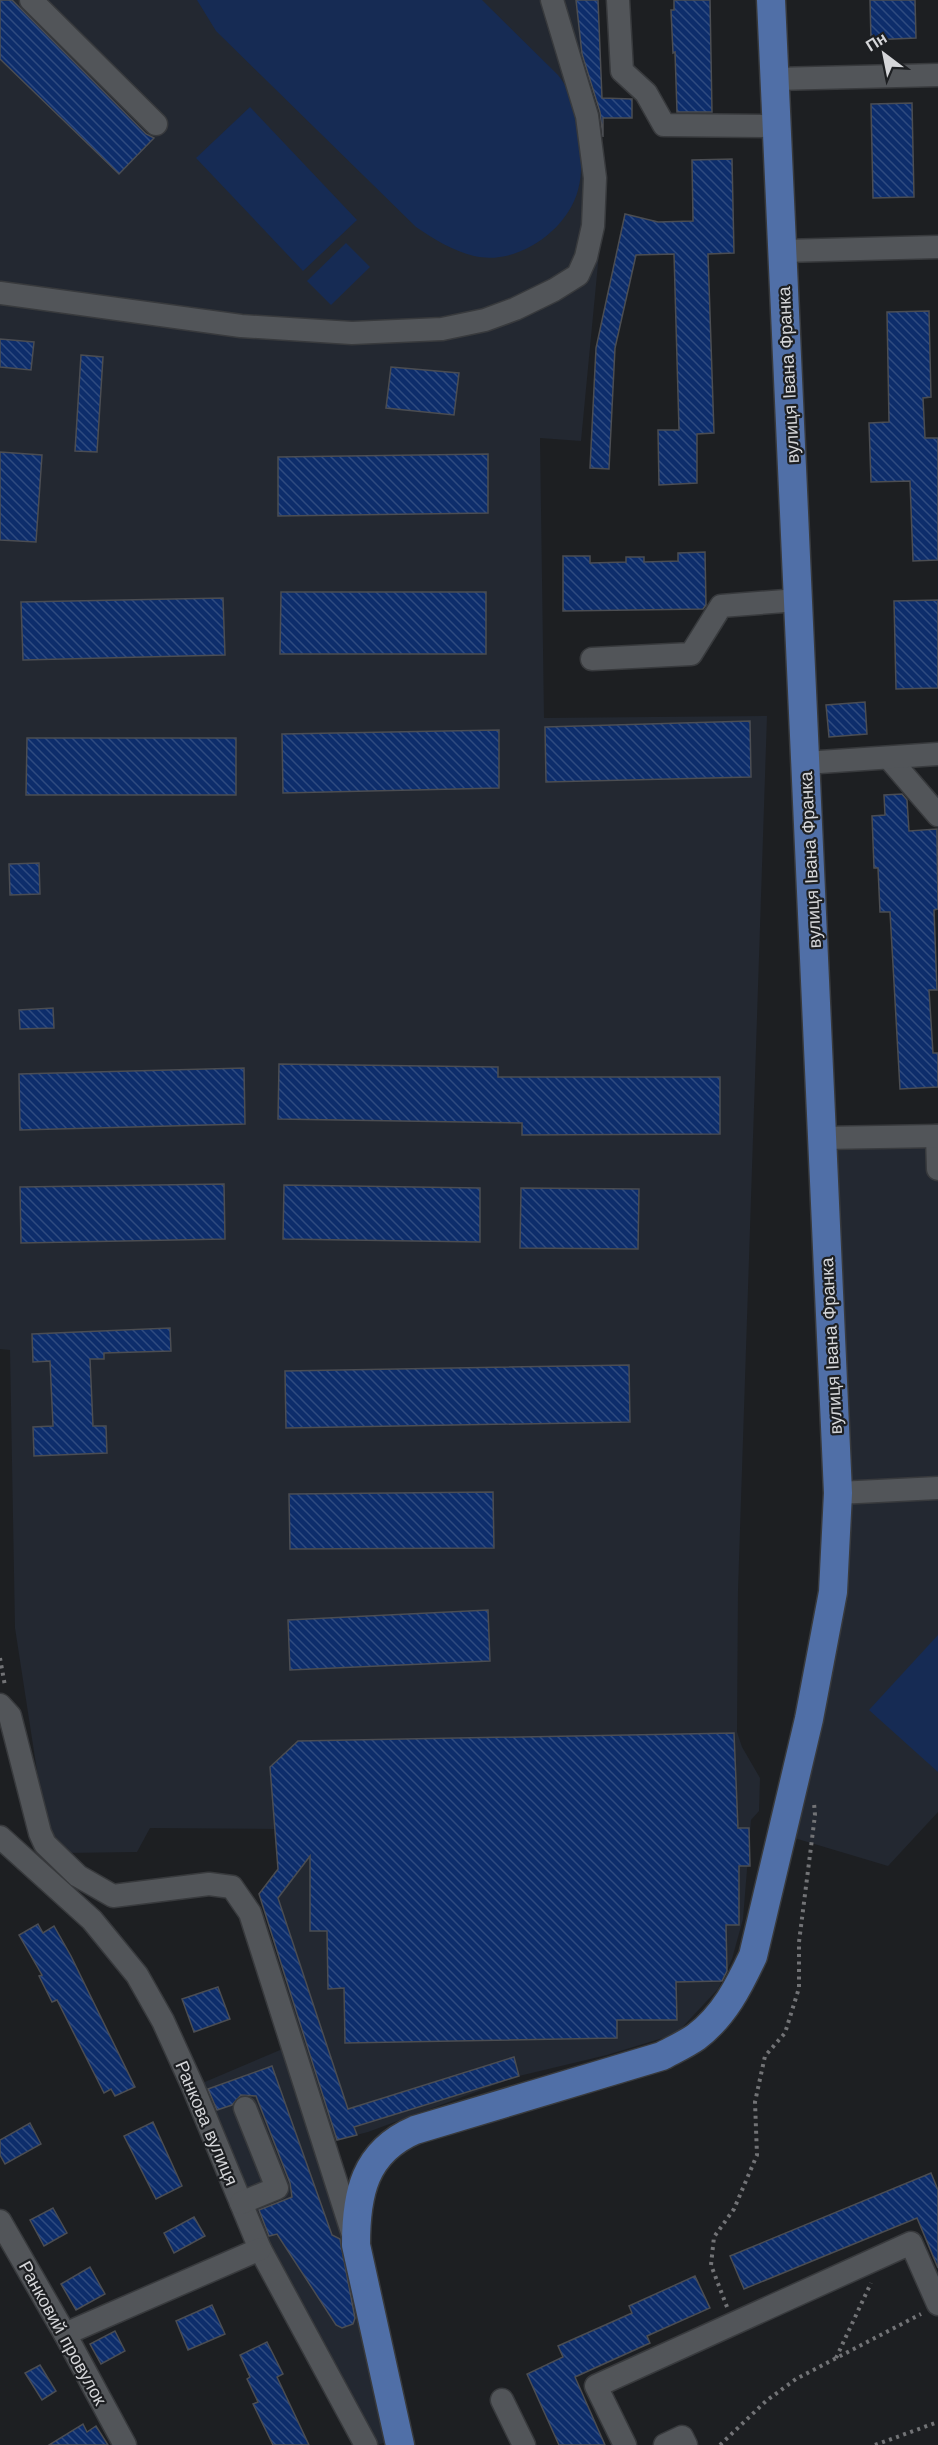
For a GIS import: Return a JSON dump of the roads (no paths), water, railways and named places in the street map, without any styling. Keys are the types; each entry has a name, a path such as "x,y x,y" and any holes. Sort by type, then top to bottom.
{"main road":[{"name":"вулиця Івана Франка","path":"400,2445 356,2245 356,2216 360,2193 375,2158 402,2136 662,2056 696,2037 717,2017 738,1990 753,1956 809,1719 833,1592 838,1493 771,0"}],"street":[{"path":"31,0 156,124"},
{"path":"0,293 241,326 352,333 442,329 485,320 554,290 578,275 586,257 593,226 595,178 587,116 552,0"},
{"path":"618,0 622,71 646,93 664,125 777,126"},
{"path":"775,79 938,75"},
{"path":"783,251 938,247"},
{"path":"592,659 691,654 721,606 798,600"},
{"path":"805,763 938,754"},
{"path":"889,758 938,815"},
{"path":"822,1138 937,1136 938,1169"},
{"path":"838,1493 938,1488"},
{"path":"0,1705 10,1716 40,1833 45,1844 78,1876 113,1896 209,1884 232,1887 250,1913 356,2245"},
{"name":"Ранкова вулиця","path":"0,1837 92,1920 137,1975 163,2021 260,2249 366,2445"},
{"path":"241,2203 277,2188 245,2108"},
{"name":"Ранковий провулок","path":"0,2221 125,2445"},
{"path":"625,2445 596,2386 911,2243 934,2307"},
{"path":"65,2334 260,2249"},
{"path":"502,2400 524,2445"},
{"path":"665,2445 682,2437 686,2445"}]}
